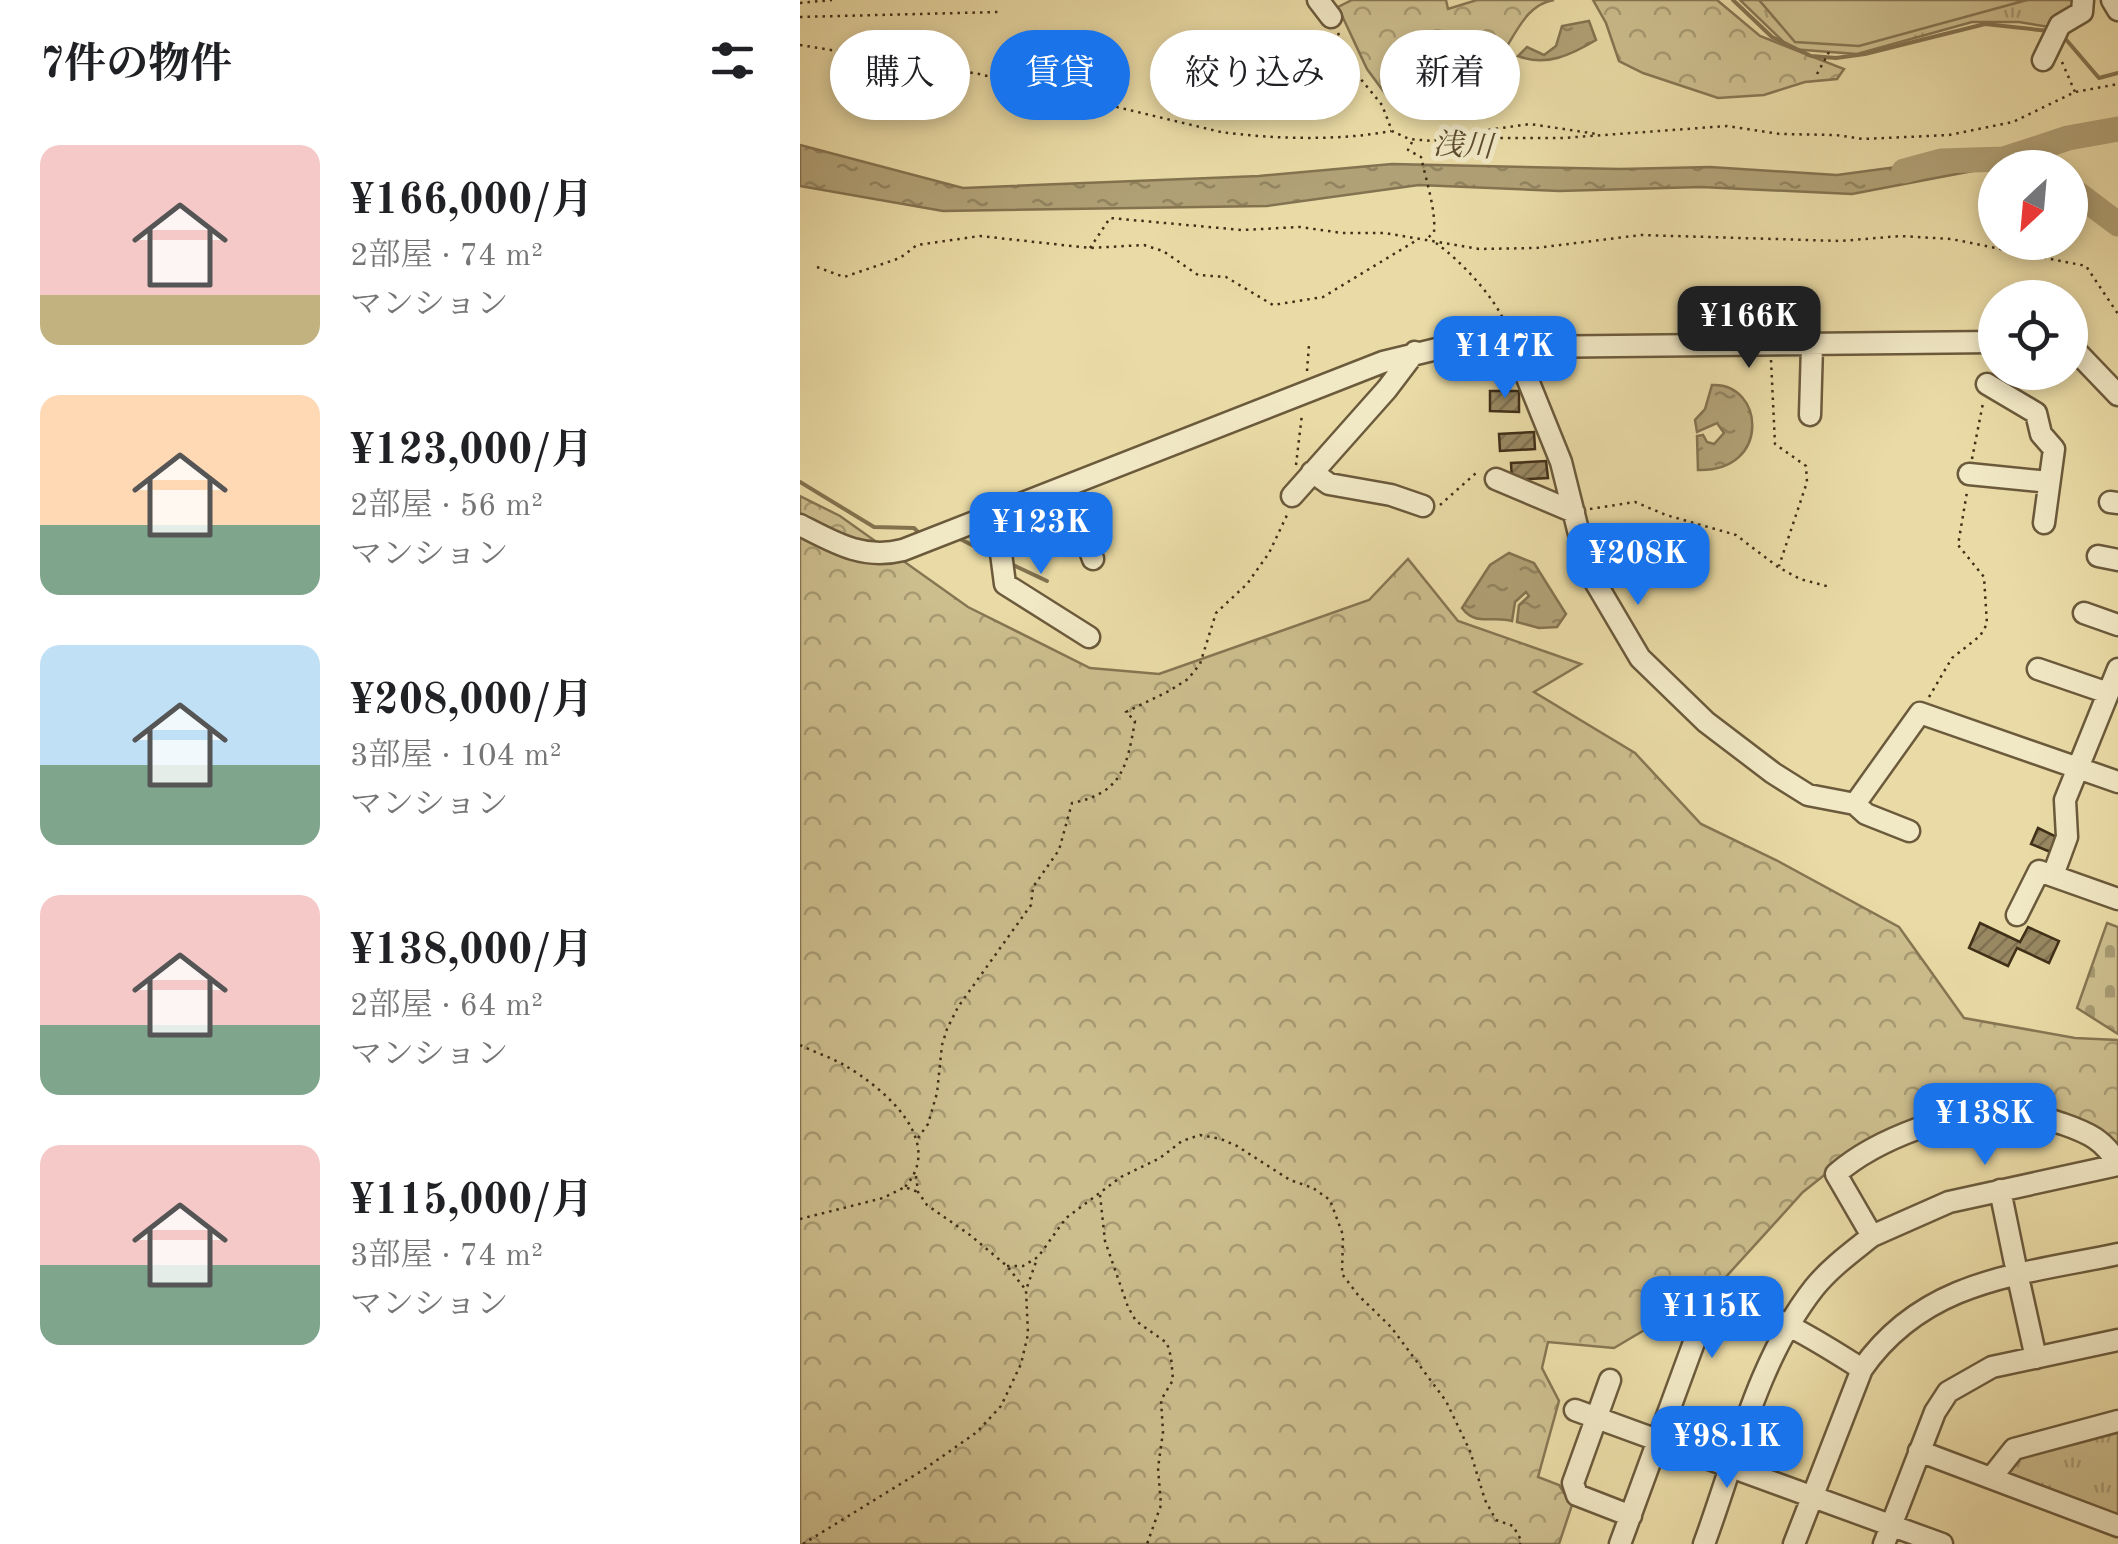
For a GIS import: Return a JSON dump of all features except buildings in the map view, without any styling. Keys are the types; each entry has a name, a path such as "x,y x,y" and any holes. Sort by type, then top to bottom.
{"street":[{"path":"1318,0 1331,18"},
{"path":"2052,44 2082,12 2083,0"},
{"path":"2112,0 2118,10"},
{"path":"800,525 866,554 886,554 923,544 1415,352 1441,348 1978,342"},
{"path":"1810,415 1812,346"},
{"path":"1515,348 1552,437 1580,543 1594,580 1620,628 1656,677 1772,774 1808,796 1855,804 1866,814 1908,831"},
{"path":"1292,496 1388,389 1415,352"},
{"path":"2088,365 2118,396"},
{"path":"1997,390 2036,414 2041,434 2054,449 2044,523"},
{"path":"1312,472 1329,484 1391,495 1423,506"},
{"path":"1969,474 2049,482"},
{"path":"1496,480 1574,512"},
{"path":"1068,487 1093,559"},
{"path":"996,515 1005,584 1090,637"},
{"path":"2084,613 2118,625"},
{"path":"2038,669 2108,692"},
{"path":"2052,876 2066,838 2065,800 2118,669"},
{"path":"1855,804 1920,713 2118,782"},
{"path":"2018,915 2039,871 2118,899"},
{"path":"1704,1544 1765,1374 1789,1324 1816,1285 1872,1236 1949,1202 2118,1164 2100,1140 2050,1120 2010,1112 1934,1124 1854,1158 1836,1174 1872,1236"},
{"path":"2000,1190 2016,1263"},
{"path":"1794,1544 1862,1369 1877,1347 1903,1322 1932,1302 1969,1286 2118,1254"},
{"path":"2020,1286 2036,1358"},
{"path":"1620,1544 1704,1315 1718,1306 1732,1306 1789,1324 1862,1369"},
{"path":"1888,1534 1919,1451 1948,1392 1992,1367 2118,1340"},
{"path":"1610,1380 1585,1414 1572,1483 1577,1495 1631,1516"},
{"path":"1585,1414 1812,1497 1888,1534 1942,1544"},
{"path":"1991,1478 2014,1449 2118,1421"},
{"path":"1919,1451 2118,1526"}],"path":[{"path":"800,3 832,0"},
{"path":"800,18 998,12"},
{"path":"1331,18 1355,72 1382,105 1392,131"},
{"path":"2052,44 2076,92"},
{"path":"800,45 979,74 1248,136 1368,136 1392,131 1409,139 1433,141 1530,124 1604,136"},
{"path":"1817,74 1830,52"},
{"path":"1462,133 1482,138 1604,136 1727,126 1864,139 1949,135 2013,122 2076,92 2118,84"},
{"path":"1409,139 1408,150 1418,153 1435,215 1434,232 1426,240"},
{"path":"1090,248 1110,218 1242,230 1300,227 1342,234 1385,232 1479,249 1536,248 1642,235 1841,241 1900,236 1952,240 2086,266 2118,314"},
{"path":"817,267 844,277 900,258 917,245 980,236 1090,248 1144,245 1163,251 1198,275 1226,277 1273,305 1323,297 1418,240"},
{"path":"1433,241 1459,261 1496,305 1515,348"},
{"path":"918,1138 928,1124 937,1093 947,1028 1030,905 1033,888 1060,850 1072,803 1096,798 1124,772 1135,721 1126,712 1170,691 1200,664 1216,613 1247,584 1285,524 1292,496 1309,345"},
{"path":"1770,346 1775,444 1806,466 1807,482 1778,568"},
{"path":"1920,713 1952,658 1980,636 1987,624 1984,577 1958,545 1986,390"},
{"path":"1423,506 1440,505 1476,473 1496,480"},
{"path":"1574,512 1634,502 1736,535 1778,568 1830,587"},
{"path":"800,1045 842,1064 881,1091 918,1138 918,1192 927,1205 1007,1266 1026,1290"},
{"path":"803,1544 924,1470 977,1432 1001,1406 1020,1364 1028,1334 1026,1290 1038,1258 1066,1218 1120,1177 1160,1158 1182,1140 1200,1135 1237,1146 1330,1200 1343,1235 1342,1274 1391,1326 1446,1401 1470,1450 1484,1500 1496,1520 1513,1526 1520,1544"},
{"path":"800,1218 883,1198 905,1187 916,1175"},
{"path":"905,1187 918,1192"},
{"path":"1100,1192 1106,1241 1128,1307 1136,1320 1167,1343 1172,1358 1173,1380 1160,1400 1164,1432 1158,1468 1161,1505 1147,1544"},
{"path":"1007,1266 1023,1266 1038,1258"}],"green space":[{"path":"1352,0 1446,0 1448,9 1477,0 1554,0 1533,10 1518,30 1380,30 1380,86 1360,54 1360,30 1349,30 1338,7"},
{"path":"1593,0 1717,0 1760,36 1844,69 1837,79 1805,82 1764,95 1718,98 1619,61"},
{"path":"1740,0 2083,0 2049,27 2019,22 1972,22 1857,54 1791,49"},
{"path":"1759,0 2027,0 1859,46 1795,42"},
{"path":"800,496 840,516 968,607 1090,668 1159,674 1369,600 1408,559 1458,621 1581,664 1534,692 1635,753 1701,824 1899,927 1964,1018 2075,1038 2118,1040 2118,1151 2005,1105 1856,1150 1803,1192 1724,1279 1653,1325 1614,1348 1548,1342 1542,1368 1559,1401 1538,1477 1559,1485 1572,1505 1559,1544 800,1544"},
{"path":"2107,923 2118,927 2118,1034 2077,1008"},
{"path":"2118,1428 2118,1517 2005,1475 2020,1455"}],"water":[{"path":"1589,21 1596,40 1558,58 1520,57 1527,47 1544,55 1556,46 1562,26"},
{"path":"800,145 963,188 1259,176 1392,164 1710,167 1837,175 1978,156 1978,170 1852,194 1701,187 1559,191 1419,185 1267,206 943,211 800,186"},
{"path":"1712,385 1729,388 1742,397 1750,411 1752,427 1749,443 1739,457 1722,467 1698,470 1697,436 1703,435 1714,444 1724,433 1717,423 1697,432 1695,420 1705,409"},
{"path":"1509,553 1534,563 1566,614 1557,627 1539,628 1517,622 1519,605 1529,596 1526,592 1515,602 1512,621 1479,619 1462,608 1490,565"}],"waterway":[{"path":"1733,0 1772,37 1811,56 1865,54 1985,24 2049,31"},
{"path":"2063,36 2099,78 2118,73"},
{"name":"浅川","path":"1904,171 1941,161 2004,159 2068,138 2118,129"},
{"path":"2088,202 2118,224"},
{"path":"800,482 874,527 914,528 920,534"},
{"path":"958,538 994,556"},
{"path":"1011,564 1047,581"}]}
